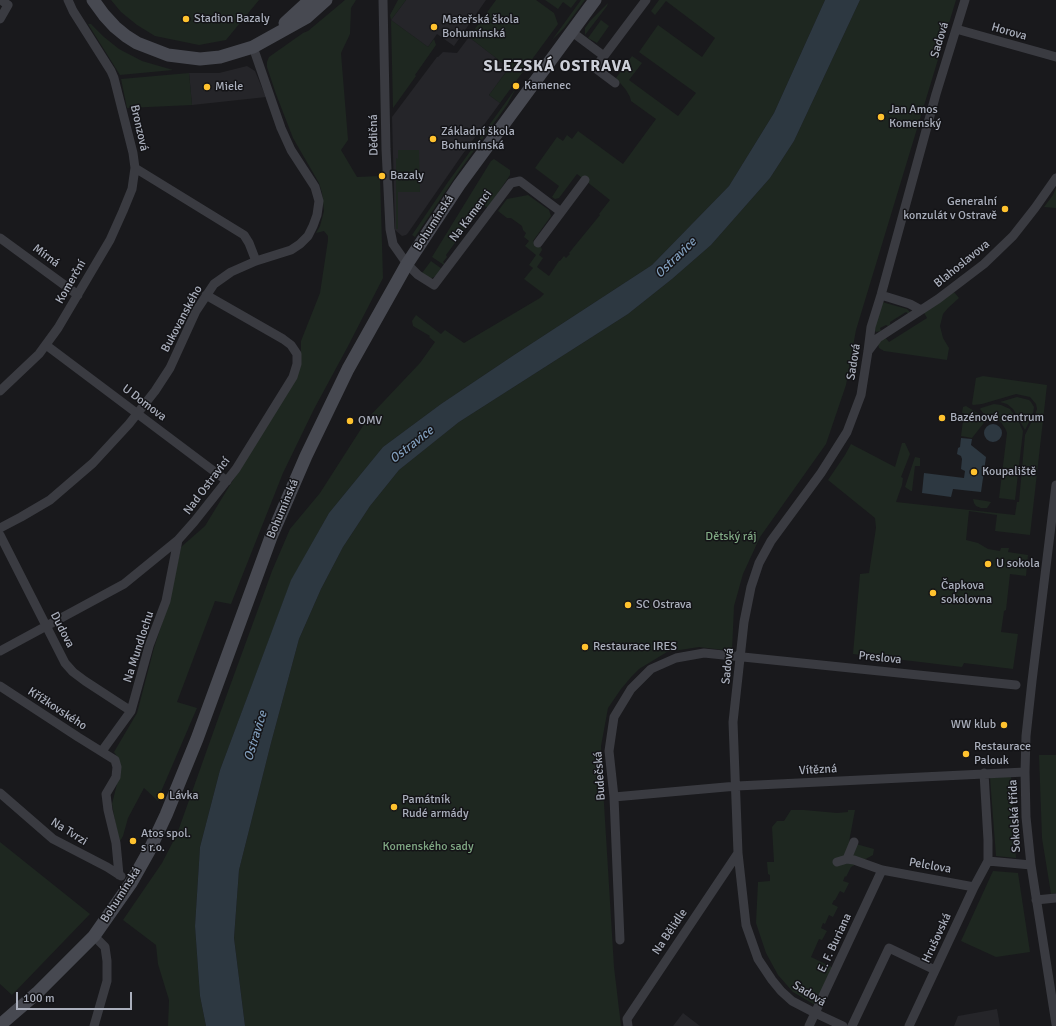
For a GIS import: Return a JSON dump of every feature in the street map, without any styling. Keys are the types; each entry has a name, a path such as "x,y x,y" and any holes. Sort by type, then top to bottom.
{"main road":[{"path":"93,0 104,15 126,36 144,47 168,56 194,59 212,59 253,47 307,17 326,0"},
{"path":"271,37 310,0"},
{"name":"Bohumínská","path":"0,1025 37,993 94,936 131,883 149,851 166,815 290,490 348,369 407,264 459,185 596,0"}],"street":[{"name":"Bronzová","path":"68,0 73,11 111,71 118,91 135,168 244,235 256,261"},
{"name":"Dědičná","path":"383,0 390,229 395,247 407,264"},
{"path":"615,83 595,68 646,0"},
{"name":"Sadová","path":"843,1026 815,1014 792,1001 782,991 772,980 758,959 746,925 738,853 734,722 742,657 744,622 751,587 759,563 771,541 821,473 847,432 861,395 871,327 936,94 965,0"},
{"path":"0,19 4,2"},
{"name":"Horova","path":"956,29 1056,57"},
{"path":"572,32 604,56"},
{"name":"Bukovanského","path":"0,528 21,518 50,500 93,462 138,414 170,368 196,312 214,284 222,277 256,261 291,250 308,236 317,215 319,201 314,187 291,150 253,47"},
{"name":"Komerční","path":"0,391 39,354 58,328 78,295 110,240 132,189 135,168"},
{"name":"Blahoslavova","path":"868,351 878,338 921,310 984,264 1008,241 1035,208 1056,178"},
{"path":"538,244 584,180"},
{"name":"Na Kamenci","path":"407,264 418,275 434,285 511,183 520,181 561,212"},
{"name":"Mírná","path":"0,238 78,295"},
{"name":"Nad Ostravicí","path":"0,651 124,584 178,540 236,469 293,377 297,354 290,345 282,338 206,295"},
{"path":"881,295 910,304 921,310"},
{"name":"U Domova","path":"46,345 227,480"},
{"name":"Sokolská třída","path":"1056,485 1026,736 1025,772 1026,817 1030,865 1056,1024"},
{"name":"Dudova","path":"0,535 65,663 73,672 131,711"},
{"name":"Na Mundlochu","path":"102,752 131,711 149,646 166,601 178,540"},
{"name":"Budečská","path":"620,940 614,797 609,750 614,718 636,682 651,669 676,658 704,653 742,657"},
{"name":"Preslova","path":"742,657 1016,685"},
{"name":"Křížkovského","path":"0,686 115,760 117,767 116,777 106,794 108,810 116,843 119,875"},
{"name":"Vítězná","path":"614,797 737,786 1025,772"},
{"path":"984,773 988,861 1030,865"},
{"name":"Na Tvrzi","path":"0,793 53,839 107,867 131,883"},
{"path":"847,860 854,842"},
{"name":"Na Bělidle","path":"628,1026 627,1019 738,853"},
{"path":"837,862 854,860 882,870"},
{"name":"Hrušovská","path":"909,1026 974,887 988,861"},
{"name":"E. F. Buriana","path":"809,1026 882,870"},
{"name":"Pelclova","path":"882,870 974,887"},
{"path":"1036,900 1056,898"},
{"path":"94,936 105,947 108,961 108,981 94,1026"},
{"path":"852,1026 889,948 935,970"}],"shaded area":[{"name":"Mateřská škola Bohumínská","path":"406,0 486,0 454,46 437,34 428,47 391,20"},
{"name":"Základní škola Bohumínská","path":"469,37 509,68 489,95 500,103 408,233 402,236 395,230 392,117 437,57 443,52 457,53"},
{"path":"247,66 255,71 266,97 192,105 189,73 219,73"},
{"path":"997,1009 1000,1026 954,1026 958,1016"},
{"path":"683,1013 700,1026 673,1026"}],"green space":[{"name":"Stadion Bazaly","path":"111,0 259,0 226,40 199,45 155,36 137,25 121,12"},
{"path":"345,0 356,0 351,8 350,34 341,53 348,140 341,150 357,177 380,176 383,278 314,409 283,473 231,604 215,601 177,702 197,708 158,801 144,788 128,818 123,836 119,843 112,804 121,768 118,758 114,752 137,713 154,648 169,602 181,547 205,526 296,377 301,364 301,341 320,293 328,240 328,236 324,231 316,233 320,226 324,211 322,193 319,183 293,138 276,94 267,67 267,62 269,57 308,31"},
{"path":"398,0 406,0 391,20 390,15"},
{"path":"496,0 536,0 554,13 558,24 500,103 489,95 509,68 469,37"},
{"path":"545,0 577,0 571,8 563,2 558,9"},
{"path":"581,0 585,0 565,27 552,40"},
{"path":"659,0 825,0 774,113 729,186 652,265 441,404 383,447 329,513 291,581 220,770 200,847 195,926 200,996 206,1026 168,1026 169,1000 158,964 156,945 123,920 162,863 177,834 272,571 290,529 320,493 368,418 420,363 435,342 429,337 430,336 413,326 412,321 416,315 441,334 445,330 464,343 540,298 544,294 524,279 533,268 529,265 536,255 525,246 529,241 524,237 526,233 522,226 498,211 507,199 528,195 549,210 551,216 533,241 541,247 542,250 539,255 543,258 537,267 549,276 559,261 564,256 566,258 570,254 569,253 600,215 599,214 610,200 577,174 559,198 555,199 552,197 559,186 535,168 557,137 563,141 567,135 572,139 578,131 623,164 656,119 631,101 626,90 616,78 632,56 642,63 629,80 678,116 696,93 639,52 658,25 702,57 715,38 666,1 655,15 651,11"},
{"name":"Komenského sady","path":"860,0 956,0 856,330 846,385 826,444 760,537 743,574 734,606 732,651 699,647 667,652 639,669 621,689 608,708 601,746 602,771 614,967 621,1026 245,1026 234,938 239,870 299,639 321,589 343,547 370,506 399,470 459,422 628,314 672,279 711,245 770,178 794,141"},
{"path":"608,3 585,35 585,28 590,21"},
{"path":"391,20 428,47 434,39 436,45 393,108"},
{"path":"601,20 609,26 597,43 588,38"},
{"path":"88,24 91,24 119,49 142,61 173,70 120,75"},
{"path":"189,73 192,105 127,108 121,79"},
{"path":"516,88 507,105 460,170 415,237 412,235 448,182"},
{"path":"398,150 419,150 420,192 398,192 398,229 396,229 396,158 398,159"},
{"path":"494,159 510,170 510,175 488,208 483,205 446,255 447,257 443,262 445,264 444,265 432,257 491,161"},
{"path":"1056,188 1056,208 1044,207 1053,195"},
{"path":"431,261 442,269 436,276 429,278 422,273"},
{"path":"954,292 959,298 943,314 940,326 943,338 949,348 947,360 884,351 879,348 878,344 885,337 889,342 927,318 923,311"},
{"path":"882,302 907,309 910,312 909,314 906,312 890,322 890,325 880,328 881,331 876,332 874,330"},
{"name":"Čapkova sokolovna","path":"983,376 1047,385 1030,535 995,531 997,515 969,511 966,540 978,543 988,549 1000,551 1001,548 1009,548 1008,552 1028,555 1026,576 1010,574 1006,610 1004,611 1001,632 1018,634 1013,669 964,663 962,667 853,654 860,574 869,573 876,528 875,518 828,480 851,444 895,467 902,443 905,443 910,454 901,477 903,478 902,485 896,502 1015,515 1017,502 1019,502 1025,435 1035,415 1037,409 1036,404 1030,397 1016,394 982,404 973,405 976,378"},
{"path":"1017,397 1029,400 1034,407 1033,414 1025,430 1013,409 1007,404 1000,402"},
{"path":"994,404 1010,409 1018,420 1023,431 1015,500 999,498 1007,433 1001,422 983,413 980,409"},
{"path":"966,406 987,419 972,438 961,436 964,413 962,413 963,407"},
{"path":"915,457 920,458 920,466 915,466 911,491 905,487"},
{"path":"973,499 991,502 987,508 981,508 976,506"},
{"path":"1039,755 1056,755 1056,893 1051,894 1042,838"},
{"path":"1011,776 1016,858 996,856 990,778"},
{"path":"791,810 837,813 855,810 849,842 874,849 873,855 851,867 843,881 849,883 844,893 840,891 832,904 838,907 833,917 829,915 825,924 823,923 821,928 827,931 822,940 819,939 811,957 832,967 815,1005 793,992 778,975 766,953 756,923 758,882 770,881 767,862 774,862 772,827 777,821 784,821"},
{"path":"0,842 90,914 12,995 0,984"},
{"path":"993,871 1018,873 1030,952 996,957 961,941"}],"water":[{"name":"Ostravice","path":"825,0 860,0 794,141 770,178 711,245 672,279 628,314 459,422 399,470 370,506 343,547 321,589 299,639 239,870 234,938 245,1026 206,1026 200,996 195,926 200,847 220,770 291,580 329,513 383,447 441,404 652,265 729,186 774,113"},
{"path":"993,424 999,427 1002,433 999,439 993,442 987,439 984,433 987,427"},
{"path":"961,438 972,439 971,445 986,457 981,492 953,489 951,497 922,493 924,473 964,478 965,471 961,469 962,459 961,456 957,454 958,448 960,447"}],"place":[{"name":"Stadion Bazaly","path":"186,19"},
{"name":"Mateřská škola Bohumínská","path":"434,27"},
{"name":"Kamenec","path":"516,86"},
{"name":"Miele","path":"207,87"},
{"name":"Jan Amos Komenský","path":"881,117"},
{"name":"Základní škola Bohumínská","path":"433,139"},
{"name":"Bazaly","path":"382,176"},
{"name":"Generalní konzulát v Ostravě","path":"1005,209"},
{"name":"Bazénové centrum","path":"942,418"},
{"name":"OMV","path":"350,421"},
{"name":"Koupaliště","path":"974,472"},
{"name":"U sokola","path":"988,564"},
{"name":"Čapkova sokolovna","path":"933,593"},
{"name":"SC Ostrava","path":"628,605"},
{"name":"Restaurace IRES","path":"585,647"},
{"name":"WW klub","path":"1004,725"},
{"name":"Restaurace Palouk","path":"966,754"},
{"name":"Lávka","path":"161,796"},
{"name":"Památník Rudé armády","path":"394,807"},
{"name":"Atos spol. s r.o.","path":"133,841"}],"district":[{"name":"SLEZSKÁ OSTRAVA","path":"558,67"}],"park label":[{"name":"Dětský ráj","path":"731,537"}]}
